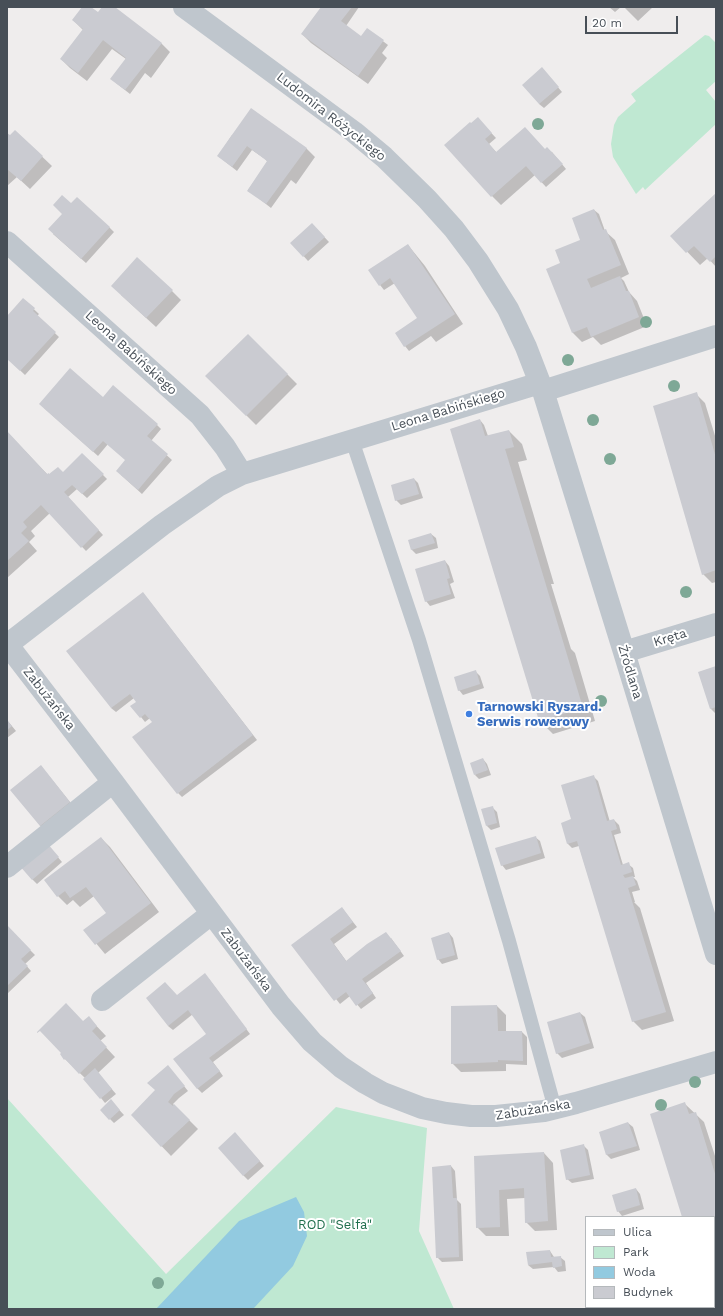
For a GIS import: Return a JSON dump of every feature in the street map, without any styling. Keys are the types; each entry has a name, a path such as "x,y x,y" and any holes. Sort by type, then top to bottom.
{"street":[{"name":"Ludomira Różyckiego","path":"184,7 369,143 427,199 466,245 499,293 518,328 541,387"},
{"name":"Leona Babińskiego","path":"7,242 200,415 225,447 242,474"},
{"name":"Leona Babińskiego","path":"9,651 162,524 218,486 242,474 352,440 716,336"},
{"name":"Źródlana","path":"541,387 716,954"},
{"name":"Kręta","path":"624,652 716,624"},
{"name":"Zabużańska","path":"9,651 113,782 281,1006 312,1042 341,1067 365,1083 400,1100 422,1108 471,1116 518,1115 555,1108 716,1062"},
{"path":"7,867 113,782"},
{"path":"102,1000 211,914"}],"lane":[{"path":"352,440 419,640 509,941 555,1108"}],"green space":[{"path":"705,35 709,36 716,43 716,81 706,90 716,102 716,124 645,190 643,187 636,194 613,157 611,144 614,125 618,117 636,101 631,94"},
{"name":"ROD \"Selfa\"","path":"7,1098 166,1274 336,1107 427,1128 419,1231 454,1309 7,1309"}],"water":[{"path":"296,1197 304,1212 307,1236 293,1266 253,1309 156,1309 239,1221"}],"building":[{"path":"82,7 91,7 98,12 102,7 115,7 162,43 125,90 110,79 126,58 103,40 78,73 60,59 83,29 72,20"},
{"path":"321,7 352,7 341,21 361,36 367,28 384,40 358,76 301,34"},
{"path":"542,67 559,87 539,104 522,85"},
{"path":"251,108 307,148 266,204 247,191 267,161 247,146 232,167 217,156"},
{"path":"478,117 492,133 485,139 496,152 525,127 545,149 547,147 563,164 541,183 526,166 491,197 444,145 470,122 471,123"},
{"path":"15,130 43,156 21,181 7,169 7,133 10,135"},
{"path":"716,193 716,256 710,262 694,246 686,253 670,236"},
{"path":"62,195 71,203 77,197 110,227 81,259 48,229 62,214 53,205"},
{"path":"594,209 603,230 606,229 621,265 587,279 591,288 620,276 626,291 629,291 639,317 591,337 587,327 572,333 546,269 560,263 555,250 580,240 572,218"},
{"path":"312,223 325,237 303,257 290,243"},
{"path":"408,244 455,314 404,347 395,333 417,318 390,278 379,286 368,270"},
{"path":"137,257 173,290 146,318 111,286"},
{"path":"23,298 35,308 33,311 56,332 20,371 7,359 7,316"},
{"path":"248,334 288,374 246,416 205,376"},
{"path":"70,368 103,397 113,385 158,424 147,436 168,454 138,490 116,471 125,460 103,441 93,452 39,404"},
{"path":"697,392 716,458 716,570 702,575 653,406"},
{"path":"480,419 485,436 509,430 514,447 505,449 583,708 539,721 450,429"},
{"path":"7,431 47,474 58,467 63,472 82,453 104,474 82,494 72,485 64,492 99,530 81,548 41,505 23,522 27,527 21,533 29,541 7,561"},
{"path":"414,478 419,494 395,501 391,485"},
{"path":"431,533 435,543 411,550 408,540"},
{"path":"445,560 450,578 447,579 451,594 425,602 415,569"},
{"path":"143,592 253,735 177,794 132,737 152,722 145,714 140,718 130,706 136,702 130,694 111,708 66,651"},
{"path":"716,666 716,707 710,709 698,672"},
{"path":"476,670 480,684 458,691 454,677"},
{"path":"7,720 12,726 7,730"},
{"path":"483,758 488,770 474,775 470,763"},
{"path":"41,765 70,802 40,826 10,790"},
{"path":"594,775 607,821 614,819 617,829 611,831 621,865 629,862 632,872 623,875 625,878 633,876 636,885 628,888 666,1012 632,1022 577,841 567,844 561,823 571,819 561,785"},
{"path":"493,806 497,823 486,826 481,809"},
{"path":"536,836 541,853 501,866 495,848"},
{"path":"101,837 151,903 95,945 83,930 106,913 86,887 70,898 65,891 57,897 44,880"},
{"path":"47,843 59,857 32,880 19,865"},
{"path":"342,907 353,922 330,939 346,961 367,944 386,932 401,951 362,979 373,993 356,1006 346,992 334,1001 291,945"},
{"path":"7,925 31,950 21,959 28,966 7,986"},
{"path":"449,932 455,955 437,960 431,938"},
{"path":"205,973 247,1029 209,1058 220,1071 197,1089 173,1059 206,1034 188,1010 168,1026 146,998 165,982 177,995"},
{"path":"66,1003 83,1021 89,1016 97,1026 92,1031 107,1047 79,1074 65,1059 64,1060 60,1054 61,1053 40,1031 37,1033"},
{"path":"497,1005 498,1031 522,1031 523,1061 498,1060 498,1062 451,1064 451,1006"},
{"path":"580,1012 590,1043 556,1054 547,1022"},
{"path":"168,1065 185,1086 174,1094 168,1102 173,1106 174,1104 190,1120 161,1147 131,1115 155,1090 147,1083"},
{"path":"95,1068 112,1089 100,1099 83,1079"},
{"path":"111,1099 120,1110 109,1120 100,1110"},
{"path":"685,1102 689,1114 696,1112 716,1177 716,1223 715,1216 682,1216 650,1114"},
{"path":"628,1122 637,1146 606,1155 599,1132"},
{"path":"235,1132 260,1161 243,1176 218,1148"},
{"path":"584,1144 590,1175 566,1180 560,1150"},
{"path":"544,1152 548,1221 525,1223 524,1188 499,1190 500,1227 476,1228 474,1156"},
{"path":"451,1165 453,1198 457,1198 459,1257 436,1258 432,1167"},
{"path":"636,1188 640,1205 617,1212 612,1195"},
{"path":"550,1250 551,1257 561,1256 562,1266 553,1268 552,1262 528,1265 526,1252"},
{"path":"716,1277 716,1297 715,1294"}],"place":[{"name":"Tarnowski Ryszard. Serwis rowerowy","path":"469,714"}]}
